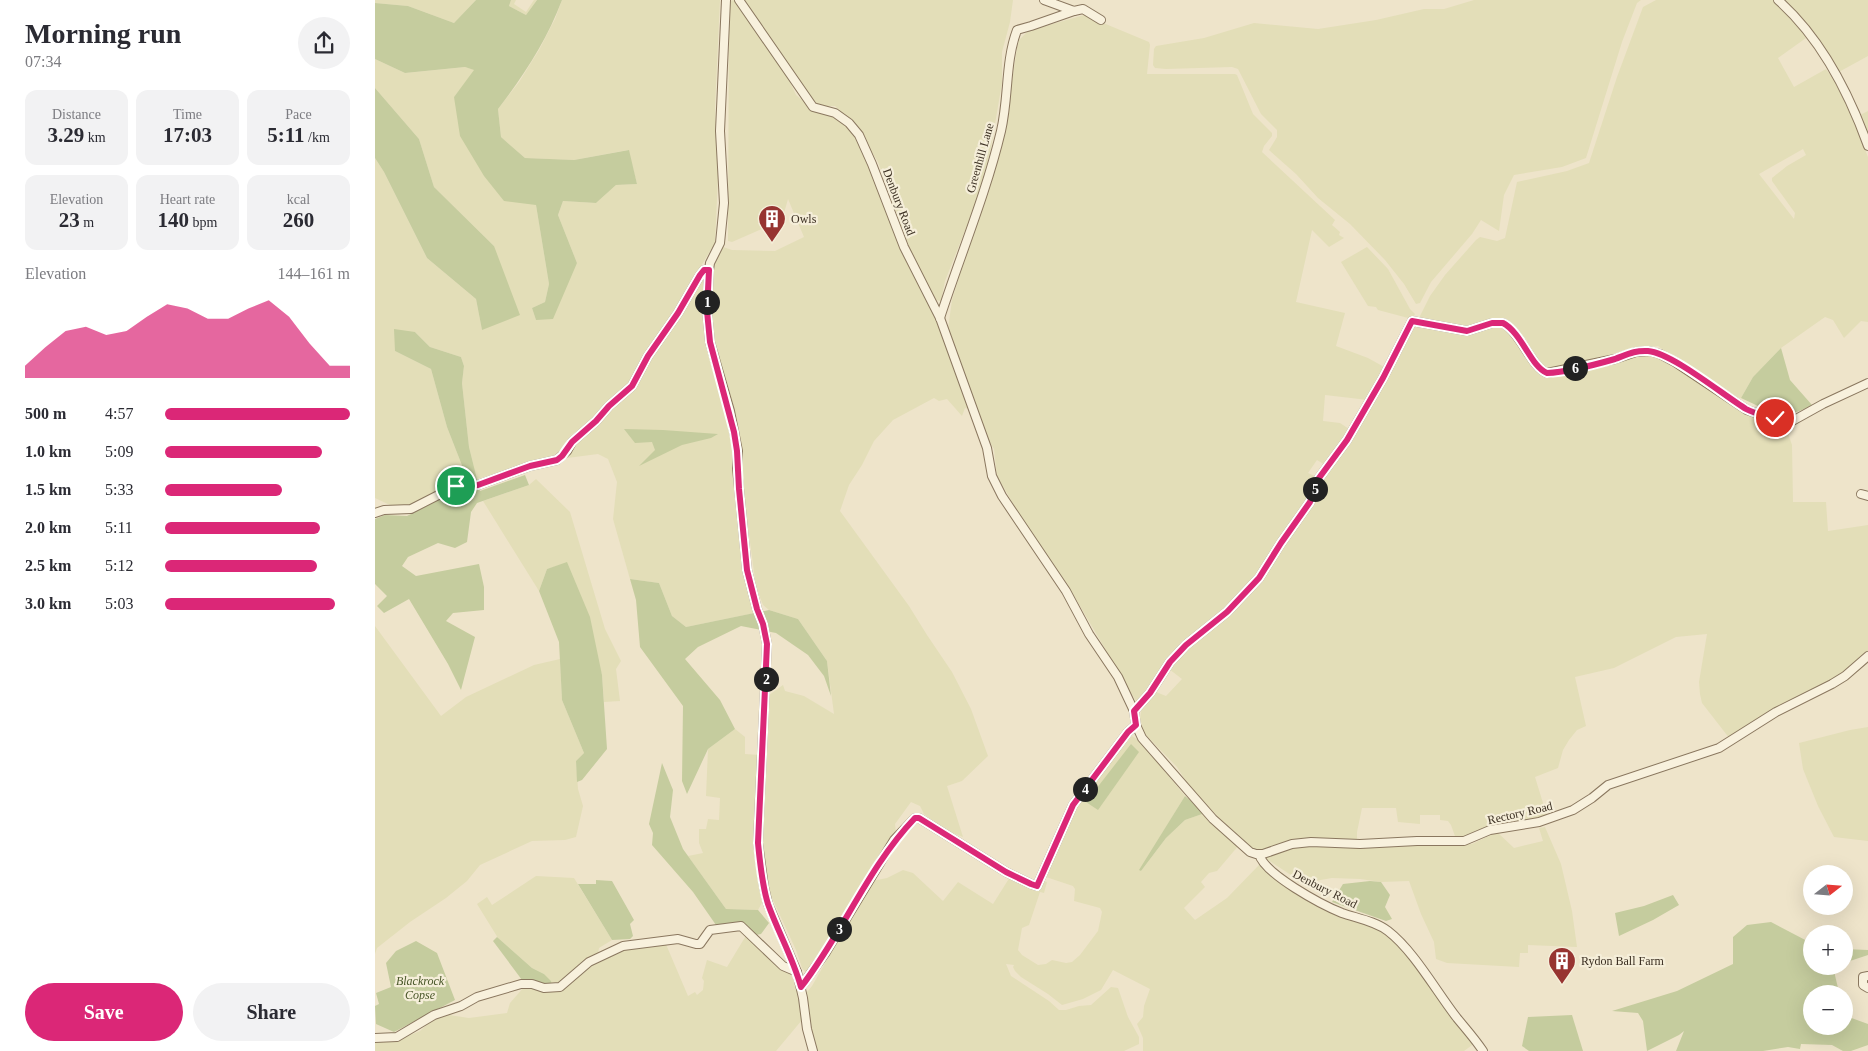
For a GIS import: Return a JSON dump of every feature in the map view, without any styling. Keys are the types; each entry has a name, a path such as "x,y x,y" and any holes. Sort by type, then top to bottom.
{"street":[{"path":"726,0 720,131 724,203 720,243 710,263 707,311 710,342 734,432 737,451 737,475 747,570 767,644 758,843 760,862 768,904 797,972 807,1029 813,1051"},
{"name":"Denbury Road","path":"739,0 813,107 835,113 849,123 859,135 904,246 940,318 987,448 992,476 1003,496 1066,591 1089,634 1117,677 1134,711 1136,725 1142,738 1213,819 1250,852 1259,854 1263,864 1270,870 1293,887 1339,912 1388,931 1420,966 1483,1051"},
{"path":"1044,0 1074,11"},
{"path":"1778,0 1789,10 1822,53 1855,109 1868,146"},
{"name":"Greenhill Lane","path":"940,318 994,159 1002,128 1011,47 1017,30 1083,9 1101,20"},
{"path":"375,513 384,510 411,509 456,486 478,485 530,466 557,460 567,451 572,442 632,386 648,356 678,313 700,275 704,270 709,270"},
{"path":"1134,711 1150,693 1170,662 1186,645 1227,612 1259,578 1310,502 1319,478 1356,424 1383,378 1412,321 1467,331 1492,323 1503,323 1525,346 1542,370 1547,373 1615,359 1636,352 1649,351 1660,354 1708,383 1747,410 1787,424 1823,404 1868,383"},
{"name":"Rectory Road","path":"1259,854 1292,844 1311,842 1353,844 1464,841 1490,830 1539,822 1573,810 1593,798 1608,785 1719,748 1776,712 1845,676 1868,656"},
{"path":"801,987 826,952 895,840 915,818 919,818 1006,872 1037,886 1073,805 1136,725"},
{"path":"375,1038 397,1037 434,1015 501,989 521,984 532,984 544,988 560,987 589,962 623,946 677,939 700,944 709,930 717,928 741,926 783,966 797,972"},
{"path":"1868,976 1863,978 1863,984 1868,988"}],"shaded area":[{"path":"375,0 476,0 454,23 408,6 375,3"},
{"path":"511,0 516,0 514,4 526,12 534,0 537,0 526,15 509,6"},
{"path":"562,0 720,0 715,107 718,176 715,243 630,383 593,420 571,435 557,455 477,479 469,447 462,383 464,366 461,357 430,347 415,332 395,351 431,369 447,427 463,468 457,481 408,506 390,505 375,498 375,158 384,172 427,258 476,299 482,330 494,246 434,187 419,139 375,88 375,59 405,73 465,67 475,70 454,97 536,205 549,284 545,302 532,308 536,320 577,263 558,215 563,201 596,203 616,185 637,184 628,150 574,160 525,158 501,137 498,109 519,82 539,50 555,19"},
{"path":"735,0 784,69 796,95 807,104 834,115 849,127 860,143 939,320 969,409 965,408 962,416 947,399 939,401 934,398 893,420 874,441 849,485 840,511 909,606 952,672 971,709 988,756 962,781 947,786 963,837 945,830 924,814 920,806 911,802 895,824 896,833 870,869 832,936 806,973 802,968 796,950 772,898 765,874 763,834 765,748 769,695 783,685 785,691 804,696 834,714 827,661 798,619 769,610 763,605 756,587 742,482 741,443 729,392 714,344 710,290 715,264 723,247 732,250 775,251 804,237 788,199 782,220 732,242 728,241 729,1"},
{"path":"743,0 1013,0 1010,22 1002,52 1002,83 990,153 974,208 945,281 941,301 935,300 929,291 913,257 878,162 856,126 835,106 823,106 813,102"},
{"path":"1474,0 1641,0 1637,3 1622,42 1586,158 1562,167 1514,175 1504,195 1499,231 1481,220 1472,234 1431,282 1420,303 1416,304 1404,284 1385,260 1350,224 1318,198 1296,174 1269,150 1277,137 1277,130 1261,114 1238,69 1232,67 1166,69 1155,68 1153,65 1154,49 1156,46 1204,38 1254,23 1318,29 1376,20 1424,9 1444,9"},
{"path":"1656,0 1773,0 1797,24 1806,38 1778,58 1794,87 1826,69 1834,80 1850,112 1868,157 1868,322 1861,321 1844,338 1833,320 1825,317 1781,348 1753,377 1741,398 1734,397 1695,373 1658,346 1629,350 1615,355 1546,370 1526,339 1502,320 1489,319 1464,330 1420,319 1430,296 1445,275 1476,240 1480,237 1497,241 1505,238 1517,182 1567,171 1589,163 1617,77 1643,7","holes":["1803,149 1806,155 1787,166 1772,178 1772,181 1795,213 1794,219 1759,174"]},
{"path":"1783,0 1868,0 1868,56 1837,73 1825,51 1794,10"},
{"path":"1084,15 1149,42 1147,74 1237,75 1253,114 1272,133 1262,152 1335,220 1332,225 1340,232 1339,235 1344,238 1329,247 1312,230 1296,302 1345,313 1336,346 1368,358 1386,368 1368,400 1325,395 1323,421 1340,423 1349,429 1325,465 1317,460 1308,473 1317,477 1298,514 1251,581 1231,603 1182,646 1137,703 1067,584 1018,512 997,476 994,449 989,441 948,329 952,300 1005,129 1018,41 1028,31"},
{"path":"1868,111 1868,138 1860,115"},
{"path":"1367,247 1388,269 1410,309 1415,314 1412,319 1368,306 1341,262"},
{"path":"703,280 705,282 704,328 730,425 739,533 749,592 755,613 686,627 672,616 659,583 630,579 613,519 617,482 608,459 598,454 567,458 577,441 594,429 610,407 630,392 657,346 673,329"},
{"path":"1414,325 1463,333 1500,325 1510,332 1542,374 1546,376 1612,362 1638,354 1658,356 1742,410 1785,425 1792,445 1793,502 1826,502 1828,531 1868,525 1868,653 1844,673 1730,739 1702,703 1700,694 1699,682 1707,634 1676,637 1614,668 1575,677 1586,726 1577,730 1569,740 1563,750 1558,768 1535,777 1547,816 1495,824 1466,838 1456,839 1451,825 1448,821 1440,820 1440,815 1420,815 1420,824 1398,822 1396,808 1362,808 1357,840 1265,850 1256,850 1250,847 1189,786 1177,767 1144,733 1140,718 1142,707 1156,692 1166,696 1182,679 1169,669 1182,655 1227,618 1251,592 1311,504 1318,486"},
{"path":"536,479 570,512 605,629 621,661 616,669 620,701 604,702 602,675 567,563 547,569 539,591 483,501 529,485"},
{"path":"375,626 441,716 466,697 534,665 560,659 562,700 584,753 576,761 578,789 583,806 576,837 565,840 532,841 480,865 467,881 377,948 375,954"},
{"path":"1868,727 1868,841 1834,837 1818,806 1803,769 1799,743"},
{"path":"735,729 745,737 745,754 759,755 757,848 764,899 758,910 726,909 688,856 703,853 699,843 699,829 706,829 708,819 719,820 720,798 706,796 708,749"},
{"path":"1132,736 1140,741 1185,796 1140,870 1166,838 1185,820 1205,813 1239,845 1217,871 1209,873 1201,882 1205,887 1184,908 1195,920 1227,898 1259,865 1286,887 1310,902 1348,920 1375,927 1387,933 1475,1043 1464,1051 1143,1051 1143,1038 1137,1024 1143,1017 1144,1006 1150,989 1113,970 1101,990 1083,999 1062,1005 1021,977 1015,971 1014,965 1006,964 1011,976 1049,1001 1059,1010 1091,1005 1111,987 1118,988 1128,1017 1139,1037 1139,1044 1124,1051 816,1051 809,1022 807,992 872,881 887,878 903,870 913,873 943,901 958,882 993,904 1010,877 1034,890 1043,881 1047,882 1044,893 1040,892 1029,925 1022,928 1018,950 1022,955 1038,965 1046,964 1052,960 1066,963 1072,962 1080,955 1098,931 1102,912 1100,908 1074,901 1075,889 1073,886 1046,877 1078,803"},
{"path":"1545,827 1561,864 1572,911 1577,947 1528,945 1528,953 1520,953 1519,967 1447,963 1436,959 1434,942 1409,881 1381,882 1332,878 1303,883 1265,858 1304,846 1348,848 1472,844 1497,832 1514,848 1543,841 1539,828"},
{"path":"536,876 574,878 612,940 599,948 598,954 561,984 552,987 544,974 532,968 498,938 477,904 487,897 492,905"},
{"path":"747,934 798,980 802,1020 776,1051 375,1051 375,1042 396,1041 420,1031 432,1020 449,1015 469,1018 507,1013 510,1003 524,987 532,987 549,992 561,991 590,965 628,947 665,942 688,996 695,992 697,995 703,990 704,981 702,978 707,960 727,967"}],"green space":[{"path":"476,0 511,0 509,6 526,15 537,0 562,0 534,57 498,109 501,137 525,158 574,160 629,150 637,184 616,185 596,203 563,201 558,215 577,263 553,319 536,320 532,308 545,302 549,284 536,205 504,201 484,176 460,136 454,97 474,70 465,67 405,73 375,59 375,3 408,6 454,23"},
{"path":"375,88 419,139 434,187 494,246 520,315 482,330 476,299 427,258 384,172 375,158"},
{"path":"394,329 415,332 430,347 461,357 464,366 462,383 469,447 480,491 525,475 529,485 477,503 471,512 467,542 455,548 438,543 408,557 402,566 416,576 479,564 484,587 484,610 453,613 446,621 475,637 461,690 448,664 409,599 384,613 377,606 387,596 375,584 375,519 385,515 407,516 452,493 463,468 447,427 431,369 395,351"},
{"path":"1781,348 1790,380 1812,405 1802,410 1784,414 1776,413 1741,398 1753,377"},
{"path":"624,429 718,434 711,438 682,445 639,466 655,450 652,442 635,443"},
{"path":"567,562 590,617 602,675 607,749 582,780 577,782 576,761 584,753 562,700 559,642 539,591 547,569"},
{"path":"630,579 659,583 672,616 686,627 769,610 798,619 827,661 831,696 824,676 808,655 776,633 741,626 698,647 685,659 720,700 735,729 708,749 687,794 682,781 683,706 640,647 636,600"},
{"path":"1131,744 1139,752 1098,810 1086,802"},
{"path":"662,763 673,790 670,817 683,849 726,909 758,910 769,923 761,934 756,935 734,924 716,925 693,892 652,845 653,833 649,824"},
{"path":"1185,796 1205,813 1185,820 1166,838 1141,871 1139,870"},
{"path":"596,880 612,881 634,920 630,924 633,936 630,939 612,940 578,884 596,884"},
{"path":"1370,881 1381,882 1390,895 1385,907 1392,919 1386,921 1332,902 1343,884"},
{"path":"1673,895 1679,905 1619,936 1615,913 1644,906"},
{"path":"1771,922 1803,939 1803,975 1835,975 1837,985 1803,985 1803,1035 1853,1035 1853,1019 1868,1024 1868,1045 1851,1051 1843,1051 1832,1045 1801,1044 1800,1049 1788,1047 1763,1051 1676,1051 1684,1031 1647,1051 1643,1021 1638,1013 1612,1011 1677,991 1733,964 1733,937 1747,925"},
{"path":"497,937 532,968 544,974 551,981 552,987 522,980 493,941"},
{"name":"Blackrock Copse","path":"416,941 437,953 455,1000 394,1032 376,1024 375,1006 379,1004 376,993 391,987 386,963 396,951"},
{"path":"1853,949 1868,950 1868,955 1853,960"},
{"path":"1572,1015 1583,1051 1529,1051 1522,1046 1528,1017"}],"place":[{"name":"Owls","path":"772,243"},
{"name":"Rydon Ball Farm","path":"1562,985"}],"route":[{"path":"456,486 478,485 530,466 557,460 562,456 572,442 632,386 648,356 678,313 700,275 704,270 709,270 707,311 710,342 730,410 737,451 747,570 767,644 758,843 760,862 768,904 797,972 801,987 826,952 895,840 915,818 919,818 1006,872 1037,886 1073,805 1128,732 1136,725 1134,711 1150,693 1170,662 1186,645 1227,612 1259,578 1310,502 1319,478 1347,440 1383,378 1412,321 1467,331 1492,323 1503,323 1515,334 1545,373 1553,373 1615,359 1629,353 1649,351 1660,354 1675,362 1747,410 1759,415 1775,418"}]}
